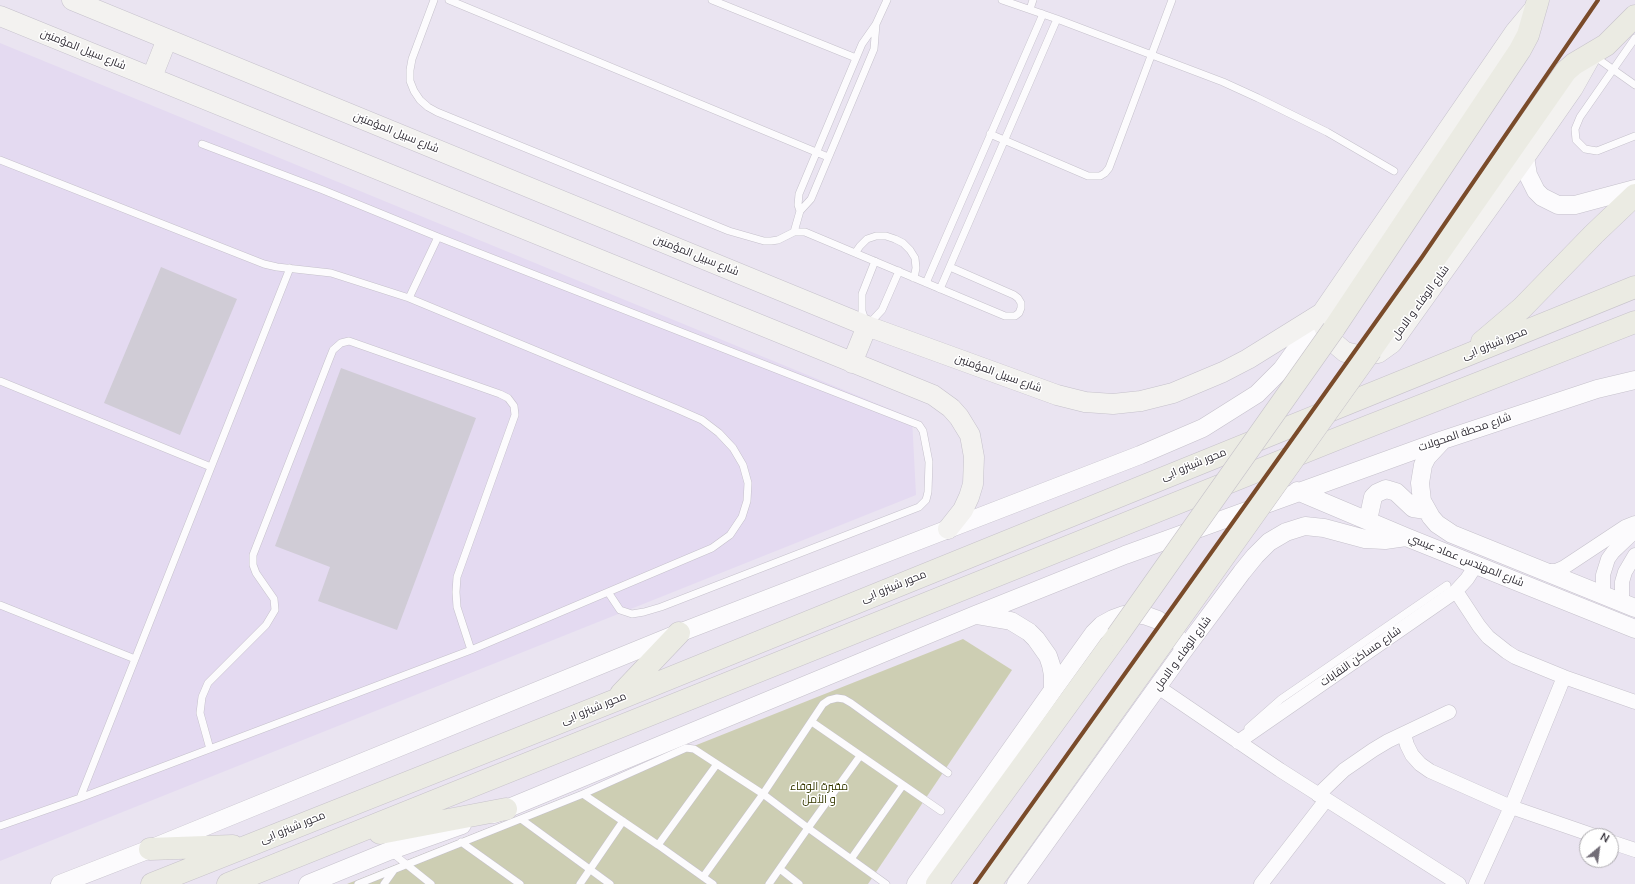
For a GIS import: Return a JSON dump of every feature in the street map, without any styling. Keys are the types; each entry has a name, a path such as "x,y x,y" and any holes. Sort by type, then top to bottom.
{"main road":[{"name":"شارع سبيل المؤمنين","path":"72,0 867,326 1057,395 1085,402 1113,404 1141,401 1173,393 1223,372 1327,322"},
{"path":"937,884 1117,636 1327,322 1520,50 1528,35 1537,4"},
{"name":"شارع سبيل المؤمنين","path":"0,16 852,363 933,394 951,408 965,426 970,435 974,457 973,484 964,510 948,529"},
{"name":"شارع الوفاء و الامل","path":"1327,322 1324,327 1332,342 1345,352 1362,356 1373,354 1378,353 1392,343 1577,82 1592,54 1618,34 1635,16"},
{"path":"152,77 167,39"},
{"path":"990,884 1371,350 1559,79 1574,64 1592,54"},
{"path":"1459,358 1522,308 1594,234 1635,195"},
{"name":"محور شينزو ابى","path":"152,884 616,700 1635,287"},
{"path":"228,884 1327,443 1635,322"},
{"path":"852,363 867,326"},
{"path":"616,700 679,633"},
{"path":"332,842 513,814"},
{"path":"150,849 250,845"}],"street":[{"path":"1525,157 1528,175 1536,191 1542,197 1558,205 1575,205 1635,189"},
{"path":"60,884 150,849 679,633 1140,455 1203,428 1257,394 1327,322"},
{"name":"شارع محطة المحولات","path":"308,884 389,851 513,814 975,615 1125,555 1298,491 1443,440 1597,390 1635,380"},
{"name":"شارع المهندس عماد عيسي","path":"1443,440 1427,457 1421,474 1420,492 1430,517 1444,530 1628,605"},
{"path":"1368,520 1373,497 1377,493 1386,489 1396,492 1412,508 1426,510"},
{"name":"شارع المهندس عماد عيسي","path":"1298,491 1406,537 1635,629"},
{"path":"1542,571 1556,571 1563,568 1625,527 1635,523"},
{"name":"شارع الوفاء و الامل","path":"1016,884 1181,654 1255,556 1269,542 1286,532 1305,526 1324,528 1365,539 1385,540 1406,537"},
{"path":"1603,596 1603,575 1608,559 1613,552 1635,531"},
{"path":"1628,605 1621,592 1623,577 1629,563 1635,555"},
{"name":"شارع مساكن النقابات","path":"1238,742 1281,706 1451,588 1467,579 1476,565"},
{"path":"1451,588 1479,626 1499,646 1515,657 1564,677 1635,702"},
{"path":"975,615 1011,622 1029,632 1048,656 1051,665 1053,690"},
{"path":"916,884 1094,633 1108,622 1124,615 1141,615 1158,620 1168,627 1176,635 1180,645 1181,654"},
{"path":"1476,884 1511,807 1564,677"},
{"path":"1158,688 1322,798 1459,884"},
{"path":"1261,884 1322,798 1344,770 1388,741 1449,712"},
{"path":"1404,734 1412,755 1420,764 1430,771 1511,807 1579,830"},
{"path":"1619,845 1635,850"}],"lane":[{"path":"434,0 412,59 410,80 414,91 420,100 437,112 730,231 764,241 778,240 794,232 805,232 1005,316 1015,316 1019,313 1021,303 1014,295 950,267"},
{"path":"449,0 828,157"},
{"path":"712,0 856,58"},
{"path":"800,211 798,205 799,194 856,58 866,37 876,24 887,0"},
{"path":"1002,0 1017,2 1030,10 1152,54 1265,101 1327,132 1394,171"},
{"path":"1030,10 1033,0"},
{"path":"990,134 1088,176 1100,176 1105,173 1109,168 1172,0"},
{"path":"926,283 1043,14"},
{"path":"940,289 1057,19"},
{"path":"794,232 800,211 811,199 874,49 876,24"},
{"path":"1635,38 1580,117 1575,129 1576,140 1585,149 1598,151 1635,136"},
{"path":"1592,54 1635,85"},
{"path":"202,144 323,190 918,424 923,431 929,462 928,492 926,500 919,507 644,612 632,614 620,610 608,592"},
{"path":"0,160 264,264 332,273 409,298 702,420 719,433 733,448 743,465 748,483 747,501 742,517 730,535 712,548 471,650 80,798 0,826"},
{"path":"409,298 438,236"},
{"path":"855,253 867,239 876,236 886,236 895,239 907,246 915,258 916,268 914,278"},
{"path":"874,261 862,294 862,311 867,326 882,310 899,271"},
{"path":"80,798 290,268"},
{"path":"210,749 200,713 202,697 208,683 266,626 275,610 274,599 256,573 253,565 253,555 333,350 341,343 349,341 500,394 508,398 514,406 515,415 457,577 457,607 471,650"},
{"path":"0,381 211,467"},
{"path":"0,605 135,659"},
{"path":"703,877 763,794 823,704 829,700 837,698 844,699 948,773"},
{"path":"1247,729 1281,706"},
{"path":"812,722 941,811"},
{"path":"358,884 461,842 513,814 583,794 686,748 694,749 763,794 886,884"},
{"path":"769,884 860,756"},
{"path":"658,845 717,764"},
{"path":"851,859 902,785"},
{"path":"583,794 713,884"},
{"path":"513,814 610,884"},
{"path":"580,884 623,821"},
{"path":"461,842 520,884"},
{"path":"389,851 431,884"},
{"path":"780,869 799,884"},
{"path":"384,884 394,870"}],"shaded area":[{"path":"0,43 912,418 916,495 0,861"}],"green space":[{"name":"مقبرة الوفاء و الأمل","path":"963,639 1012,670 868,884 347,884"}],"building":[{"path":"161,267 237,299 180,435 104,403"},
{"path":"341,368 476,418 397,630 318,601 330,567 275,546"}],"transit line":[{"path":"975,884 1422,257 1598,0"}]}
